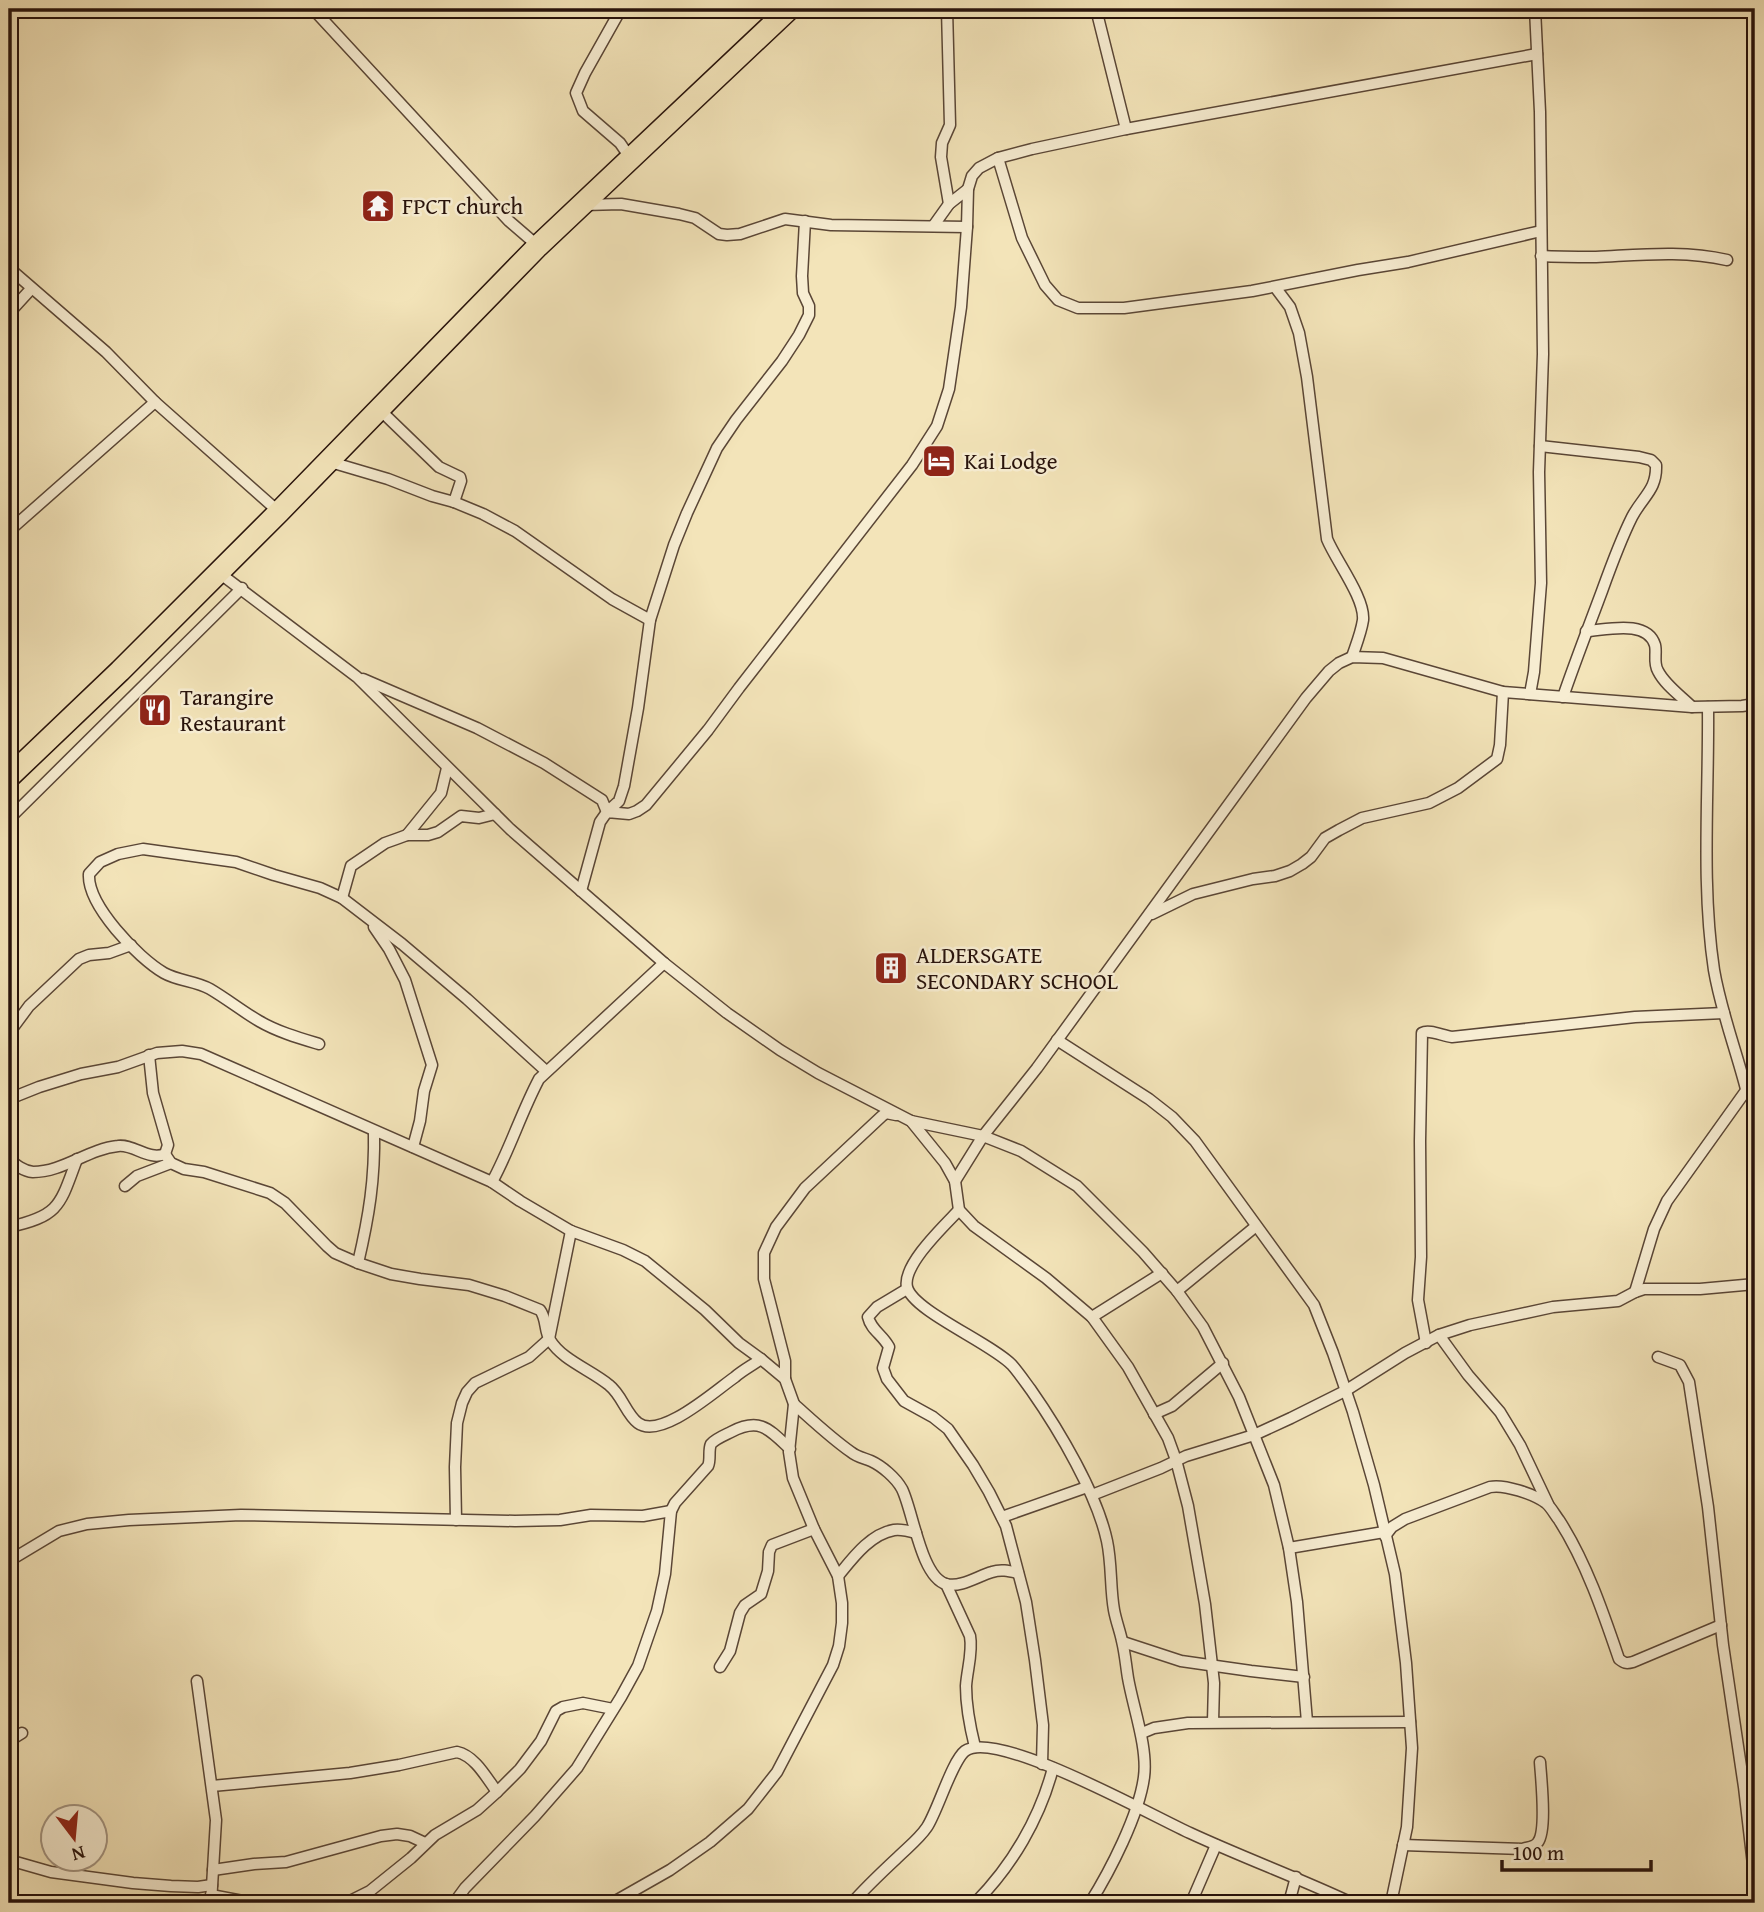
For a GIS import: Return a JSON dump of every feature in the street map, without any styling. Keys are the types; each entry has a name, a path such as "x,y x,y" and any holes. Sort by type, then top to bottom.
{"highway":[{"path":"9,777 120,671 538,246 789,9"}],"street":[{"path":"9,17 16,9"},
{"path":"313,9 509,221 538,246"},
{"path":"621,9 576,93 583,111 620,143 631,159"},
{"path":"947,9 950,125 942,143 941,157 949,204"},
{"path":"1096,9 1126,129"},
{"path":"1530,694 1541,583 1540,446 1543,354 1540,112 1535,9"},
{"path":"607,812 629,814 646,805 708,730 905,474 937,426 949,388 956,348 968,189 972,176 979,168 998,158 1031,149 1126,129 1537,54"},
{"path":"998,158 1028,251 1045,285 1064,303 1078,309 1125,308 1275,287 1408,262 1541,231"},
{"path":"934,225 949,204 968,189"},
{"path":"580,205 621,204 679,214 695,218 719,234 727,235 740,234 781,220 831,225 967,227"},
{"path":"581,891 600,822 619,801 624,786 650,620 674,545 717,448 782,361 809,315 802,276 805,221"},
{"path":"1541,256 1593,257 1681,253 1727,260"},
{"path":"9,268 106,352 155,402 278,512"},
{"path":"1275,287 1290,307 1299,333 1327,539 1361,603 1363,617 1352,657"},
{"path":"9,313 31,289"},
{"path":"9,531 155,402"},
{"path":"379,409 439,467 460,477 454,502"},
{"path":"1540,446 1639,457 1651,460 1656,465 1652,489 1636,509 1623,535 1563,697"},
{"path":"327,461 388,479 483,514 515,531 612,598 650,620"},
{"path":"218,572 356,677 495,814 664,963 727,1013 818,1073 911,1121 956,1181 959,1210 974,1226 1093,1317 1128,1367 1168,1438 1177,1460 1205,1604 1214,1683 1213,1722"},
{"path":"9,818 242,588"},
{"path":"1586,631 1630,628 1649,633 1656,649 1658,673 1692,707"},
{"path":"956,1181 983,1136 1058,1040 1306,698 1339,663 1352,657 1383,658 1503,692 1692,707 1755,704"},
{"path":"356,677 477,728 544,763 602,800 607,812"},
{"path":"1147,917 1193,894 1290,871 1311,857 1325,838 1352,822 1429,803 1458,788 1497,759 1503,692"},
{"path":"1709,707 1707,868 1714,968 1746,1090"},
{"path":"407,835 441,793 447,768"},
{"path":"342,898 353,863 385,843 407,835 438,832 461,816 479,818 495,814"},
{"path":"319,1044 293,1037 258,1021 206,986 166,974 144,959 95,901 88,883 89,874 100,862 142,849 236,862 274,876 320,888 342,898 402,944 545,1071"},
{"path":"367,917 389,949 405,980 432,1065 413,1147"},
{"path":"9,1033 29,1006 79,959 131,945"},
{"path":"492,1182 507,1154 538,1079 664,963"},
{"path":"1426,1343 1418,1300 1421,1258 1422,1033 1428,1031 1452,1037 1635,1017 1724,1013"},
{"path":"1058,1040 1172,1117 1195,1141 1314,1306 1353,1412 1395,1574 1406,1663 1411,1761 1407,1827 1391,1903"},
{"path":"9,1098 157,1053 183,1051 201,1054 492,1182 571,1231 645,1261 705,1310 739,1343 785,1379"},
{"path":"149,1055 153,1093 169,1145 168,1159"},
{"path":"1635,1292 1654,1229 1667,1201 1755,1078"},
{"path":"611,1903 670,1870 710,1842 748,1809 777,1772 833,1665 839,1646 842,1603 838,1576 814,1529 790,1465 794,1404 785,1379 785,1361 764,1279 764,1253 776,1227 805,1188 886,1114 983,1136 1021,1151 1077,1186 1162,1273 1203,1327 1239,1397 1274,1485 1289,1548 1297,1602 1307,1722"},
{"path":"358,1262 369,1212 375,1164 374,1131"},
{"path":"9,1159 24,1170 33,1172 118,1146 130,1147 168,1159 184,1169 204,1172 270,1193 285,1203 335,1253 391,1274 469,1285 505,1296 542,1312 549,1339 569,1359 614,1389 637,1422 648,1427 657,1427 684,1414 761,1359"},
{"path":"9,1227 32,1222 47,1215 58,1205 77,1159"},
{"path":"125,1186 136,1176 168,1159"},
{"path":"959,1210 920,1255 909,1272 907,1289 911,1297 923,1307 1004,1356 1015,1368 1042,1406 1090,1491 1107,1542 1114,1612 1123,1642 1134,1708 1142,1733 1144,1776 1122,1842 1090,1903"},
{"path":"1177,1291 1255,1227"},
{"path":"456,1520 457,1423 462,1404 475,1383 529,1357 549,1339 571,1231"},
{"path":"1093,1317 1162,1273"},
{"path":"1002,1517 1161,1468 1200,1451 1254,1435 1345,1391 1439,1335 1470,1325 1541,1310 1618,1301 1644,1289 1700,1289 1755,1283"},
{"path":"907,1289 877,1307 868,1317 869,1325 889,1347 883,1373 904,1401 948,1429 973,1465 1006,1526 1026,1602 1035,1660 1043,1725 1042,1764"},
{"path":"1439,1335 1468,1375 1500,1412 1520,1445 1548,1504 1570,1537 1619,1659 1626,1664 1633,1662 1721,1625"},
{"path":"1658,1357 1681,1365 1689,1382 1708,1507 1755,1882"},
{"path":"1154,1414 1172,1406 1223,1363"},
{"path":"794,1404 853,1454 877,1464 898,1483 909,1506 927,1564 933,1574 946,1584 970,1636 972,1645 966,1691 975,1747"},
{"path":"454,1903 464,1888 536,1816 577,1768 621,1697 638,1666 657,1611 665,1574 671,1511 708,1466 712,1443 733,1431 756,1424 772,1432 790,1449"},
{"path":"1289,1548 1385,1534 1405,1519 1490,1487 1503,1487 1531,1495 1548,1504"},
{"path":"9,1561 59,1531 87,1524 129,1520 241,1515 560,1520 591,1515 643,1516 671,1511"},
{"path":"720,1667 730,1651 740,1613 745,1605 761,1594 772,1545 814,1529"},
{"path":"838,1576 870,1542 887,1532 902,1530 916,1533"},
{"path":"946,1584 969,1581 994,1571 1018,1573"},
{"path":"1123,1642 1181,1661 1304,1676"},
{"path":"197,1681 216,1820 211,1894"},
{"path":"345,1903 370,1891 425,1843 477,1810 497,1792 520,1769 541,1741 556,1711 583,1703 613,1709"},
{"path":"1142,1733 1165,1726 1213,1722 1410,1723"},
{"path":"9,1741 22,1733"},
{"path":"852,1903 926,1829 958,1759 965,1751 984,1746 1053,1768 1216,1845 1352,1903"},
{"path":"212,1786 350,1773 457,1752 466,1754 497,1792"},
{"path":"1403,1845 1523,1849 1536,1845 1540,1840 1543,1819 1540,1762"},
{"path":"975,1903 988,1890 1030,1829 1053,1768"},
{"path":"213,1870 286,1862 381,1836 410,1836 425,1843"},
{"path":"1191,1903 1216,1845"},
{"path":"9,1860 51,1872 171,1886 253,1903"},
{"path":"1289,1903 1296,1877"}],"place":[{"name":"FPCT church","path":"378,206"},
{"name":"Kai Lodge","path":"939,461"},
{"name":"Tarangire Restaurant","path":"155,710"},
{"name":"ALDERSGATE SECONDARY SCHOOL","path":"891,968"}]}
